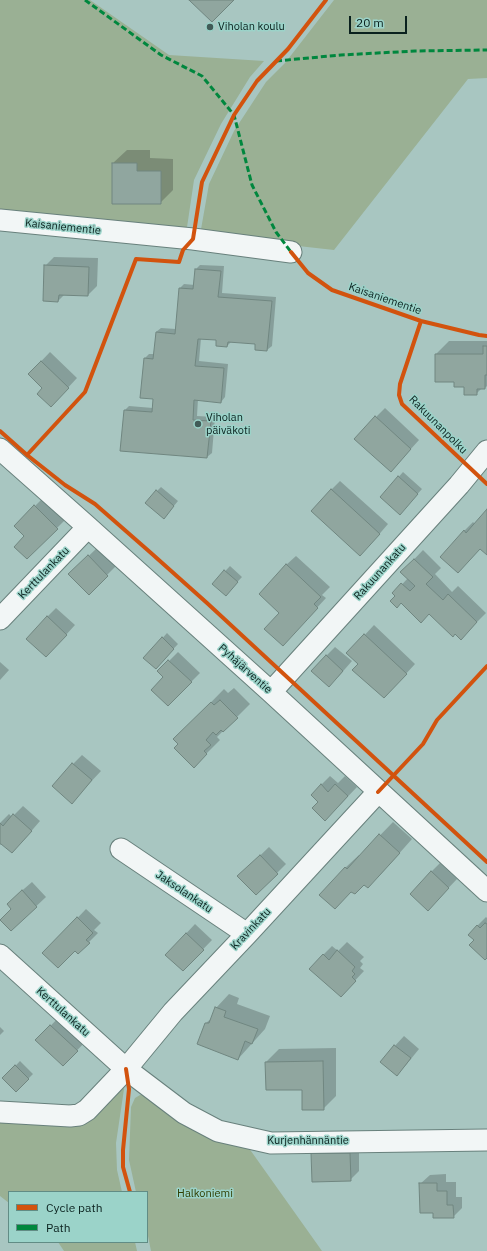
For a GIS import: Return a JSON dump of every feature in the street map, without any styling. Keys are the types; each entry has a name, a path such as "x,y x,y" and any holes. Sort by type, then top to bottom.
{"street":[{"name":"Kaisaniementie","path":"0,220 193,239 291,252"},
{"name":"Pyhäjärventie","path":"0,448 271,692 487,891"},
{"name":"Rakuunankatu","path":"271,692 459,485 487,451"},
{"name":"Kerttulankatu","path":"0,619 88,527"},
{"name":"Kravinkatu","path":"0,1112 70,1116 87,1110 126,1069 173,1012 378,792"},
{"name":"Jaksolankatu","path":"122,849 247,934"},
{"name":"Kerttulankatu","path":"0,955 126,1069"},
{"name":"Kurjenhännäntie","path":"126,1069 184,1113 218,1131 270,1142 487,1140"}],"green space":[{"path":"0,0 90,0 169,55 264,61 250,77 221,124 194,180 186,234 0,214"},
{"path":"334,0 487,0 487,78 468,79 334,250 200,235 209,184 234,131 266,82 285,63"},
{"path":"120,1081 124,1089 116,1143 117,1170 122,1191 8,1191 8,1202 0,1196 0,1120 73,1122"},
{"name":"Halkoniemi","path":"140,1095 147,1095 246,1144 322,1251 151,1251 148,1236 148,1191 136,1191 129,1160 131,1107 135,1098"},
{"path":"59,1243 135,1243 137,1251 64,1251"}],"building":[{"path":"189,0 234,0 212,22"},
{"path":"112,163 137,163 137,171 161,171 161,204 112,204"},
{"path":"44,265 89,267 88,296 59,295 58,302 43,301"},
{"path":"195,269 221,271 218,297 272,301 267,351 255,350 255,344 228,342 227,347 216,346 216,340 198,339 195,366 224,368 221,403 194,400 193,420 211,421 207,458 120,451 124,410 152,412 153,399 140,398 144,358 153,359 156,332 175,334 179,288 193,289"},
{"path":"483,346 487,346 487,375 485,375 485,389 477,389 477,395 464,395 464,387 454,387 454,382 435,382 435,354 483,354"},
{"path":"41,361 69,388 51,407 37,394 42,388 28,374"},
{"path":"375,416 411,449 391,472 354,439"},
{"path":"398,476 418,494 400,515 380,497"},
{"path":"331,489 380,534 360,556 311,511"},
{"path":"156,490 174,506 164,519 145,503"},
{"path":"34,505 58,529 27,559 14,547 24,536 14,526"},
{"path":"487,509 487,555 480,549 458,573 440,557 464,530 466,533"},
{"path":"88,555 108,576 89,595 68,574"},
{"path":"414,559 433,577 426,584 443,600 448,594 477,622 461,640 455,634 453,637 429,614 421,623 401,603 397,608 390,601 395,596 392,593 401,583 410,591 415,586 400,572"},
{"path":"286,564 321,597 314,604 318,608 283,646 264,629 279,613 259,594"},
{"path":"224,570 238,582 226,596 212,584"},
{"path":"47,616 67,635 46,657 26,639"},
{"path":"364,634 407,674 384,698 352,670 358,664 346,653"},
{"path":"162,637 174,649 156,669 143,658"},
{"path":"326,655 343,671 329,687 311,671"},
{"path":"168,660 192,682 168,706 151,690 163,677 157,671"},
{"path":"220,700 238,718 223,732 221,730 216,735 213,732 206,740 211,745 204,751 207,754 194,768 174,748 178,744 173,739 211,702 214,705"},
{"path":"72,763 92,780 72,804 52,786"},
{"path":"321,784 328,792 335,784 348,796 325,821 312,808 318,802 311,795"},
{"path":"13,814 32,831 12,853 0,844 0,823 3,826"},
{"path":"379,834 400,853 368,888 364,885 355,894 351,892 335,909 319,895 345,867 347,869"},
{"path":"260,855 278,874 256,895 237,876"},
{"path":"431,871 449,888 428,911 410,894"},
{"path":"22,890 37,907 11,931 0,920 11,909 7,904"},
{"path":"77,917 93,933 86,940 90,943 78,954 75,951 58,968 42,953"},
{"path":"485,923 487,924 487,958 485,960 469,945 474,940 468,935 477,925 480,928"},
{"path":"186,933 204,950 183,971 165,955"},
{"path":"337,950 355,967 352,971 355,974 352,977 356,981 341,997 309,969 323,954 329,960"},
{"path":"215,1007 226,1011 224,1017 258,1029 252,1044 245,1041 238,1060 197,1044 205,1023 209,1023"},
{"path":"50,1025 78,1051 63,1066 35,1040"},
{"path":"394,1045 411,1058 397,1076 380,1062"},
{"path":"323,1061 324,1110 302,1110 302,1090 266,1090 265,1062"},
{"path":"15,1065 29,1079 16,1092 2,1078"},
{"path":"311,1153 350,1153 351,1181 312,1182"},
{"path":"419,1183 437,1183 437,1191 447,1191 447,1205 453,1205 454,1218 433,1218 433,1213 420,1213"}],"marked path":[{"path":"85,0 161,55 202,76 234,115 252,185 276,232 291,252"},
{"path":"276,61 341,55 415,51 487,50"}],"cycle path":[{"path":"27,455 85,392 136,259 179,262 183,250 193,239 202,182 234,115 257,81 288,49 326,0"},
{"path":"291,252 308,273 332,290 421,321 487,336"},
{"name":"Rakuunanpolku","path":"421,321 400,384 399,395 402,404 487,484"},
{"path":"0,431 27,455 65,485 95,504 151,553 487,862"},
{"path":"378,792 423,744 437,720 487,666"},
{"path":"126,1069 129,1089 123,1150 123,1167 130,1191"}],"place":[{"name":"Viholan koulu","path":"210,27"},
{"name":"Viholan päiväkoti","path":"198,424"}]}
